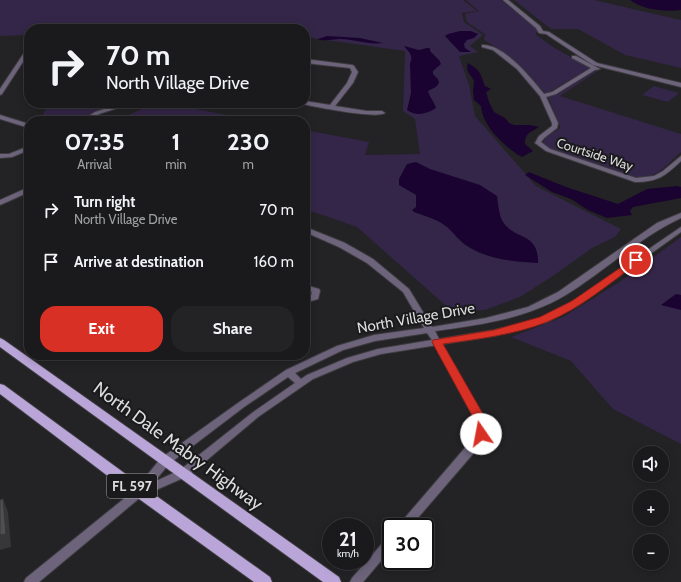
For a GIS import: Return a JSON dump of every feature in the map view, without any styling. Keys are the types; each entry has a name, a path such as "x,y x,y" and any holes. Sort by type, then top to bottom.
{"main road":[{"name":"North Dale Mabry Highway","path":"0,342 24,359"},
{"name":"North Dale Mabry Highway","path":"25,360 334,582"},
{"name":"FL 597","path":"0,388 140,492 265,582"}],"street":[{"path":"506,1 538,26 542,32 547,33 566,46 588,58 595,64 681,86"},
{"path":"542,32 538,34 558,48 595,68 681,86"},
{"name":"Courtside Way","path":"484,46 495,49 518,68 543,96 555,123 555,127 541,136 538,143 548,150 635,180 659,178 681,158"},
{"path":"558,48 566,46"},
{"path":"0,93 24,57"},
{"path":"310,62 352,68 355,72 350,84 332,108"},
{"path":"543,96 554,93 595,68"},
{"path":"310,104 367,113 382,113"},
{"path":"93,116 114,108"},
{"path":"0,117 24,124"},
{"path":"0,156 10,156 24,150"},
{"path":"0,202 24,191"},
{"name":"North Village Drive","path":"140,492 166,460 240,405 289,372 340,348 367,340 486,321 531,309 561,294 660,226 681,215"},
{"name":"North Village Drive","path":"140,492 184,473 256,415 310,377 368,354 494,333 544,320 576,303 681,229"},
{"path":"310,231 342,245 370,261 406,291 481,421 481,434 474,445 411,518"},
{"path":"310,288 316,291 315,296 310,299"},
{"path":"289,372 301,384"},
{"path":"30,582 140,492"},
{"path":"356,582 382,552"}],"shaded area":[{"path":"0,0 463,0 477,11 462,13 464,22 483,35 470,46 478,52 459,56 469,85 475,116 536,186 621,229 615,237 592,248 553,276 520,297 485,310 453,312 357,227 310,211 310,131 369,142 365,155 420,154 415,119 403,111 405,51 310,38 310,24 24,24 24,35 0,36"},
{"path":"466,0 501,0 535,27 538,31 535,34 553,47 590,68 545,93 522,67 484,40 486,35 467,22 465,14 479,11"},
{"path":"514,0 594,0 681,20 681,68 625,55 578,29 551,29"},
{"path":"630,0 681,0 681,10 654,10 641,6"},
{"path":"460,31 471,31 478,34 474,38 467,40 464,44 465,48 471,52 460,52 445,36"},
{"path":"327,36 360,38 383,43 345,39 318,39"},
{"path":"404,46 419,50 430,48 430,51 441,64 433,71 433,74 438,79 439,83 436,87 428,91 436,108 429,112 418,114 407,110 411,93 411,58"},
{"path":"468,63 480,73 485,86 491,89 486,92 494,112 514,125 530,125 539,127 529,133 525,140 525,144 533,151 522,157 518,155 500,140 489,128 485,121 481,106 474,100 474,81 468,71"},
{"path":"599,70 560,96 681,134 681,152 661,170 644,177 636,177 551,149 543,143 545,138 560,128 548,97 558,94"},
{"path":"654,86 679,93 668,102 642,95"},
{"path":"46,108 106,108 87,116 42,116"},
{"path":"145,108 190,108 233,116 126,116"},
{"path":"416,162 430,169 480,185 497,196 499,212 502,220 512,231 530,241 537,253 538,263 510,261 483,254 464,244 450,229 443,224 414,212 412,210 416,207 416,195 399,185 399,179 407,164"},
{"path":"529,172 566,187 618,204 647,189 677,186 681,187 681,198 633,207 630,211 632,215 607,218 588,210 571,199 552,192 525,175"},
{"path":"681,237 681,444 613,409 571,361 511,337 563,317 621,281"},
{"path":"676,294 681,295 681,310 661,305"}],"building":[{"path":"3,499 6,534 0,535 0,500"}],"route":[{"path":"481,434 481,421 436,342 494,333 544,320 576,303 636,260"}]}
